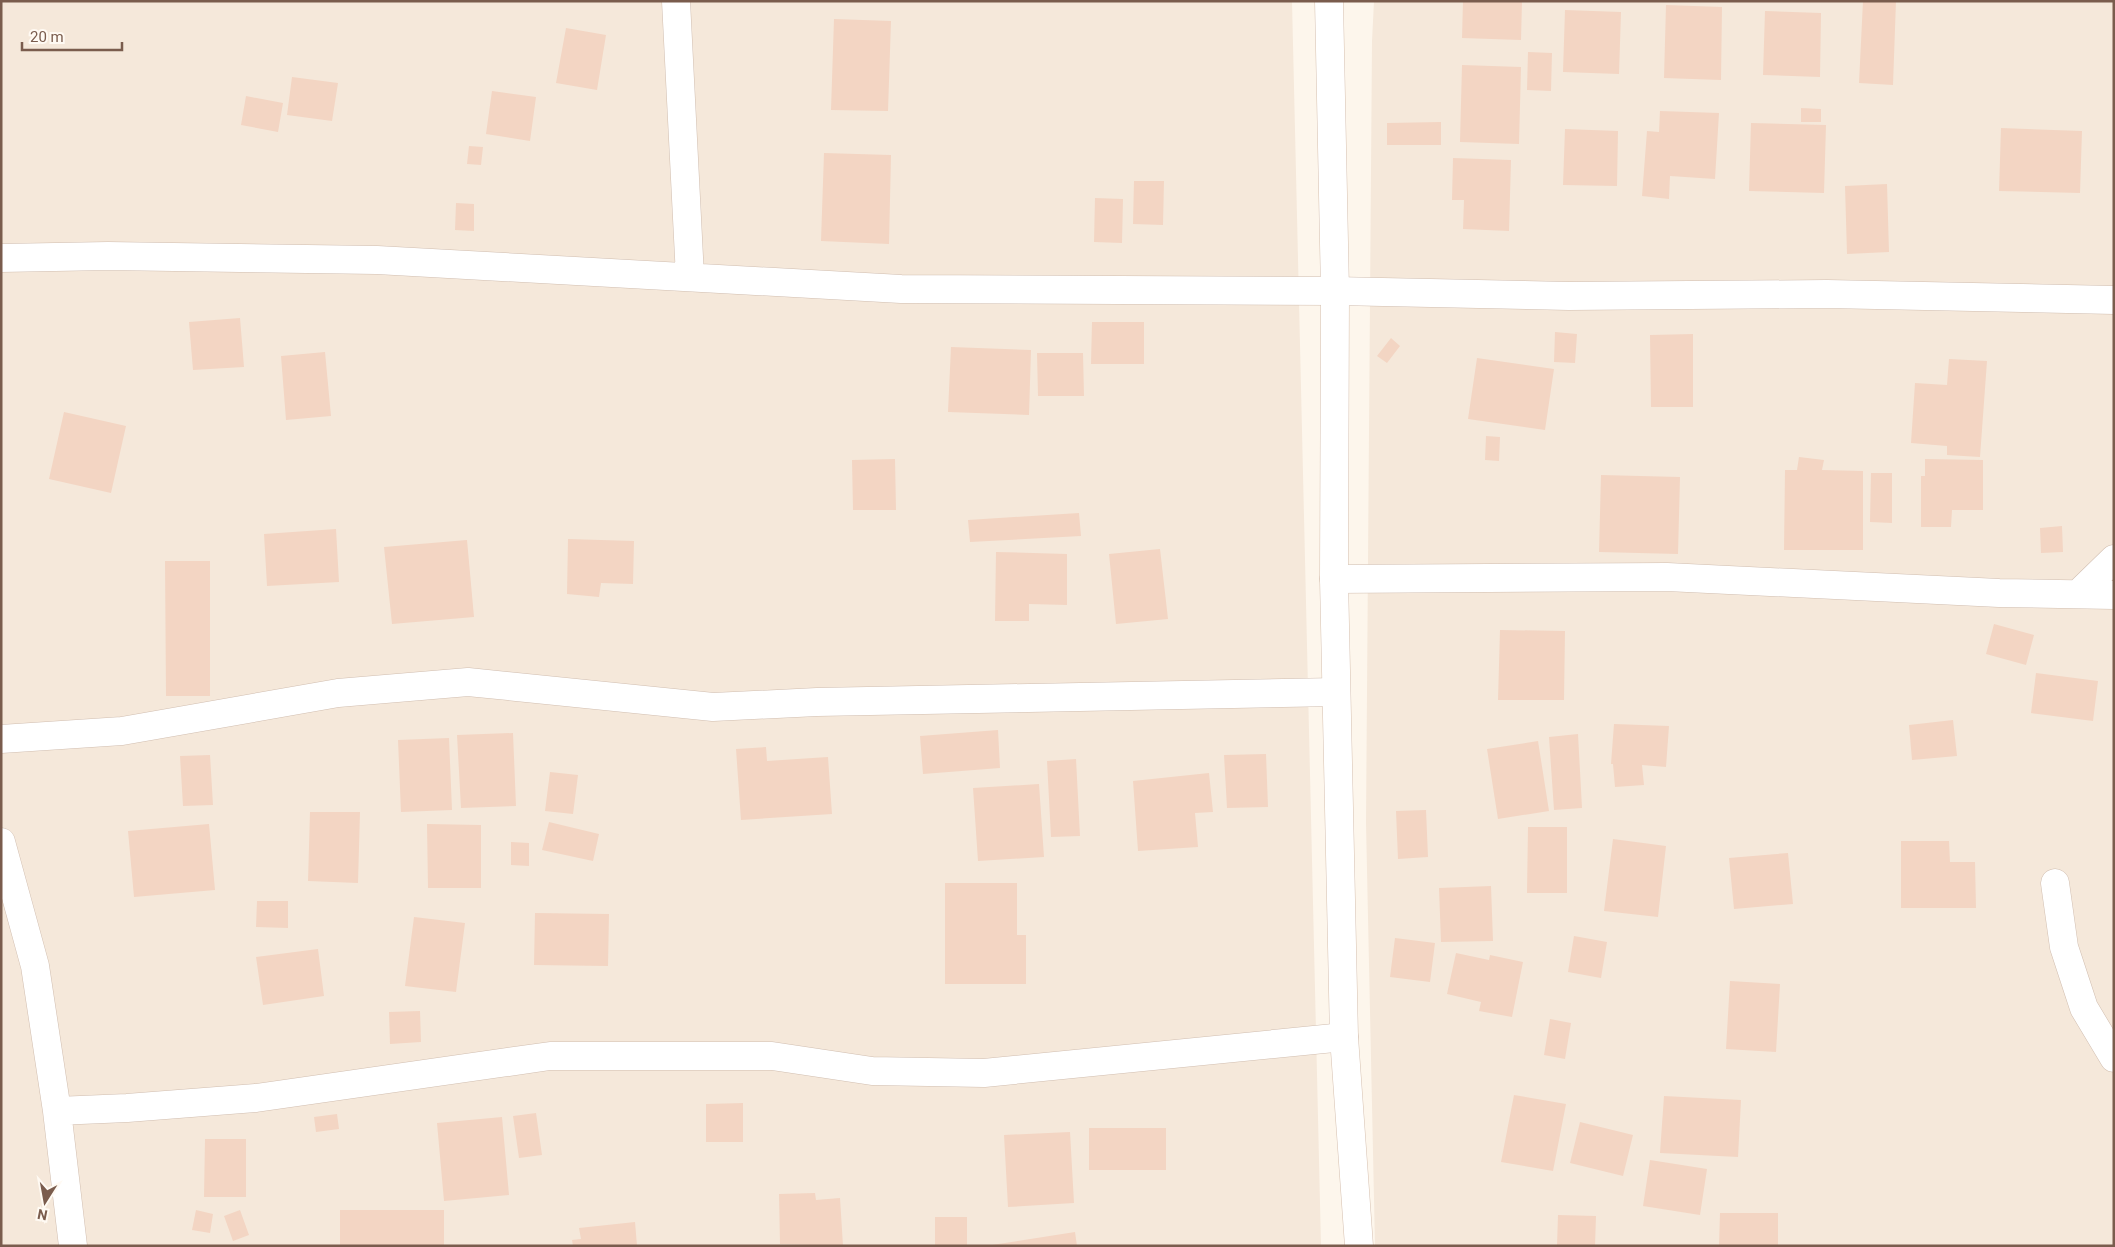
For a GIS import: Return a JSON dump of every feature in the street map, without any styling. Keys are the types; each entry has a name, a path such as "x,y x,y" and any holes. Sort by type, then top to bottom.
{"street":[{"path":"676,1 690,277"},
{"path":"1329,1 1334,291 1334,578 1344,1036 1359,1246"},
{"path":"1,258 108,256 377,260 901,289 1334,291 1569,296 1827,294 2114,300"},
{"path":"2078,594 2114,560"},
{"path":"1334,578 1667,577 2114,595"},
{"path":"1,740 122,731 338,692 468,682 713,707 817,702 1336,692"},
{"path":"1,842 36,966 57,1111 73,1246"},
{"path":"2054,883 2064,947 2084,1008 2114,1058"},
{"path":"57,1111 127,1108 256,1098 550,1056 772,1056 872,1071 984,1073 1344,1036"}],"shaded area":[{"path":"1,1 1292,1 1321,1246 1,1246"},
{"path":"1374,1 2114,1 2114,1246 1375,1246 1366,823 1372,41"}],"building":[{"path":"1463,1 1522,1 1521,40 1462,38"},
{"path":"1863,1 1896,1 1893,85 1859,83"},
{"path":"1666,5 1722,7 1721,80 1664,78"},
{"path":"1565,10 1621,12 1619,74 1563,72"},
{"path":"1765,11 1821,13 1820,77 1763,75"},
{"path":"834,19 891,21 888,111 831,110"},
{"path":"566,28 606,35 597,90 556,83"},
{"path":"1528,52 1552,53 1551,91 1527,90"},
{"path":"1462,65 1521,67 1519,144 1460,142"},
{"path":"292,77 338,83 332,121 287,115"},
{"path":"492,91 536,97 530,141 486,134"},
{"path":"246,96 283,103 278,132 241,125"},
{"path":"1801,108 1821,109 1821,122 1801,122"},
{"path":"1660,111 1719,113 1715,179 1670,176 1669,199 1642,196 1647,131 1659,132"},
{"path":"1441,122 1441,145 1387,145 1387,123"},
{"path":"1751,123 1826,125 1824,193 1749,191"},
{"path":"2001,128 2082,131 2080,193 1999,191"},
{"path":"1565,129 1618,131 1617,186 1563,185"},
{"path":"469,146 483,147 481,165 467,164"},
{"path":"824,153 891,155 889,244 821,241"},
{"path":"1453,158 1511,160 1509,231 1463,229 1464,200 1452,200"},
{"path":"1134,181 1164,181 1163,225 1133,224"},
{"path":"1887,184 1889,252 1847,254 1845,186"},
{"path":"1095,198 1123,199 1122,243 1094,242"},
{"path":"456,203 474,204 474,231 455,230"},
{"path":"240,318 244,367 193,370 189,322"},
{"path":"1092,322 1144,322 1144,364 1091,364"},
{"path":"1555,332 1577,334 1575,363 1554,362"},
{"path":"1693,334 1693,407 1651,407 1650,335"},
{"path":"1391,338 1400,346 1387,363 1377,356"},
{"path":"951,347 1031,350 1029,415 948,412"},
{"path":"325,352 331,416 286,420 281,356"},
{"path":"1037,353 1083,353 1084,396 1038,396"},
{"path":"1477,358 1554,369 1545,430 1468,419"},
{"path":"1949,359 1987,361 1980,457 1947,455 1947,446 1911,443 1915,383 1947,385"},
{"path":"64,412 126,426 111,493 49,479"},
{"path":"1486,436 1500,437 1499,461 1485,460"},
{"path":"1799,457 1824,460 1822,470 1863,471 1863,550 1784,550 1785,470 1797,470"},
{"path":"895,459 896,510 853,510 852,460"},
{"path":"1925,459 1983,460 1983,510 1952,510 1951,527 1921,527 1921,476 1925,476"},
{"path":"1871,473 1892,473 1892,523 1870,522"},
{"path":"1601,475 1680,477 1678,554 1599,552"},
{"path":"1079,513 1081,536 970,542 968,520"},
{"path":"2062,526 2063,552 2041,553 2040,528"},
{"path":"336,529 339,582 267,586 264,534"},
{"path":"568,539 634,541 633,584 601,583 599,597 567,594"},
{"path":"467,540 474,617 392,624 384,547"},
{"path":"1160,549 1168,619 1116,624 1109,554"},
{"path":"996,552 1067,554 1067,605 1029,604 1029,621 995,621"},
{"path":"165,561 210,561 210,696 166,696"},
{"path":"1994,624 2034,635 2026,665 1986,654"},
{"path":"1500,630 1565,631 1564,700 1498,700"},
{"path":"2036,673 2098,681 2093,721 2031,713"},
{"path":"1953,720 1957,756 1912,760 1909,725"},
{"path":"1614,724 1669,726 1666,767 1642,765 1644,785 1615,787 1613,764 1611,764"},
{"path":"998,730 1000,768 923,774 920,736"},
{"path":"513,733 516,806 461,808 457,735"},
{"path":"1578,734 1582,808 1554,810 1549,737"},
{"path":"449,738 452,810 401,812 398,740"},
{"path":"1538,741 1549,811 1498,819 1487,749"},
{"path":"766,747 767,761 828,757 832,814 741,820 736,749"},
{"path":"1266,754 1268,807 1227,808 1224,755"},
{"path":"210,755 213,805 183,806 180,756"},
{"path":"1076,759 1080,836 1051,837 1047,761"},
{"path":"550,772 578,775 573,814 545,811"},
{"path":"1209,773 1213,812 1195,813 1198,847 1138,851 1133,781"},
{"path":"1039,784 1044,857 978,861 973,788"},
{"path":"1426,810 1428,857 1398,859 1396,811"},
{"path":"310,812 360,812 358,883 308,881"},
{"path":"549,822 599,834 593,861 542,850"},
{"path":"209,824 215,890 134,897 128,831"},
{"path":"427,824 481,825 481,888 428,888"},
{"path":"1528,827 1567,827 1567,893 1527,893"},
{"path":"1613,839 1666,846 1658,917 1604,911"},
{"path":"1901,841 1949,841 1950,862 1975,862 1976,908 1901,908"},
{"path":"511,842 529,843 529,866 511,865"},
{"path":"1788,853 1793,904 1734,909 1729,858"},
{"path":"945,883 1017,883 1017,935 1026,935 1026,984 945,984"},
{"path":"1491,886 1493,941 1441,942 1439,888"},
{"path":"257,901 288,901 288,928 256,927"},
{"path":"535,913 609,914 608,966 534,965"},
{"path":"414,917 465,923 456,992 405,986"},
{"path":"1574,936 1607,942 1601,978 1568,972"},
{"path":"1395,938 1435,943 1430,982 1390,977"},
{"path":"318,949 324,996 263,1005 256,957"},
{"path":"1456,953 1489,960 1490,955 1523,962 1512,1017 1479,1011 1481,1002 1447,994"},
{"path":"1730,981 1780,984 1776,1052 1726,1049"},
{"path":"420,1011 421,1042 390,1044 389,1012"},
{"path":"1550,1019 1571,1023 1565,1059 1544,1055"},
{"path":"1514,1095 1566,1104 1553,1171 1501,1162"},
{"path":"1664,1096 1741,1100 1738,1157 1660,1153"},
{"path":"743,1103 743,1142 706,1142 706,1104"},
{"path":"536,1113 542,1155 519,1158 513,1116"},
{"path":"337,1114 339,1129 316,1132 314,1117"},
{"path":"502,1117 509,1195 444,1201 437,1123"},
{"path":"1580,1122 1633,1135 1623,1176 1570,1163"},
{"path":"1089,1128 1166,1128 1166,1170 1089,1170"},
{"path":"1070,1132 1074,1203 1008,1207 1004,1135"},
{"path":"205,1139 246,1139 246,1197 204,1197"},
{"path":"1650,1160 1707,1169 1700,1215 1643,1206"},
{"path":"815,1193 816,1200 840,1198 843,1246 780,1244 779,1194"},
{"path":"196,1210 213,1214 210,1233 192,1230"},
{"path":"240,1210 249,1235 233,1241 224,1216"},
{"path":"340,1210 444,1210 444,1246 340,1246"},
{"path":"1720,1213 1778,1213 1778,1246 1719,1246"},
{"path":"1558,1215 1596,1216 1595,1246 1557,1246"},
{"path":"935,1217 967,1217 967,1246 935,1246"},
{"path":"635,1222 637,1246 573,1246 572,1240 581,1239 579,1228"},
{"path":"1075,1232 1077,1246 992,1246 992,1245"}]}
